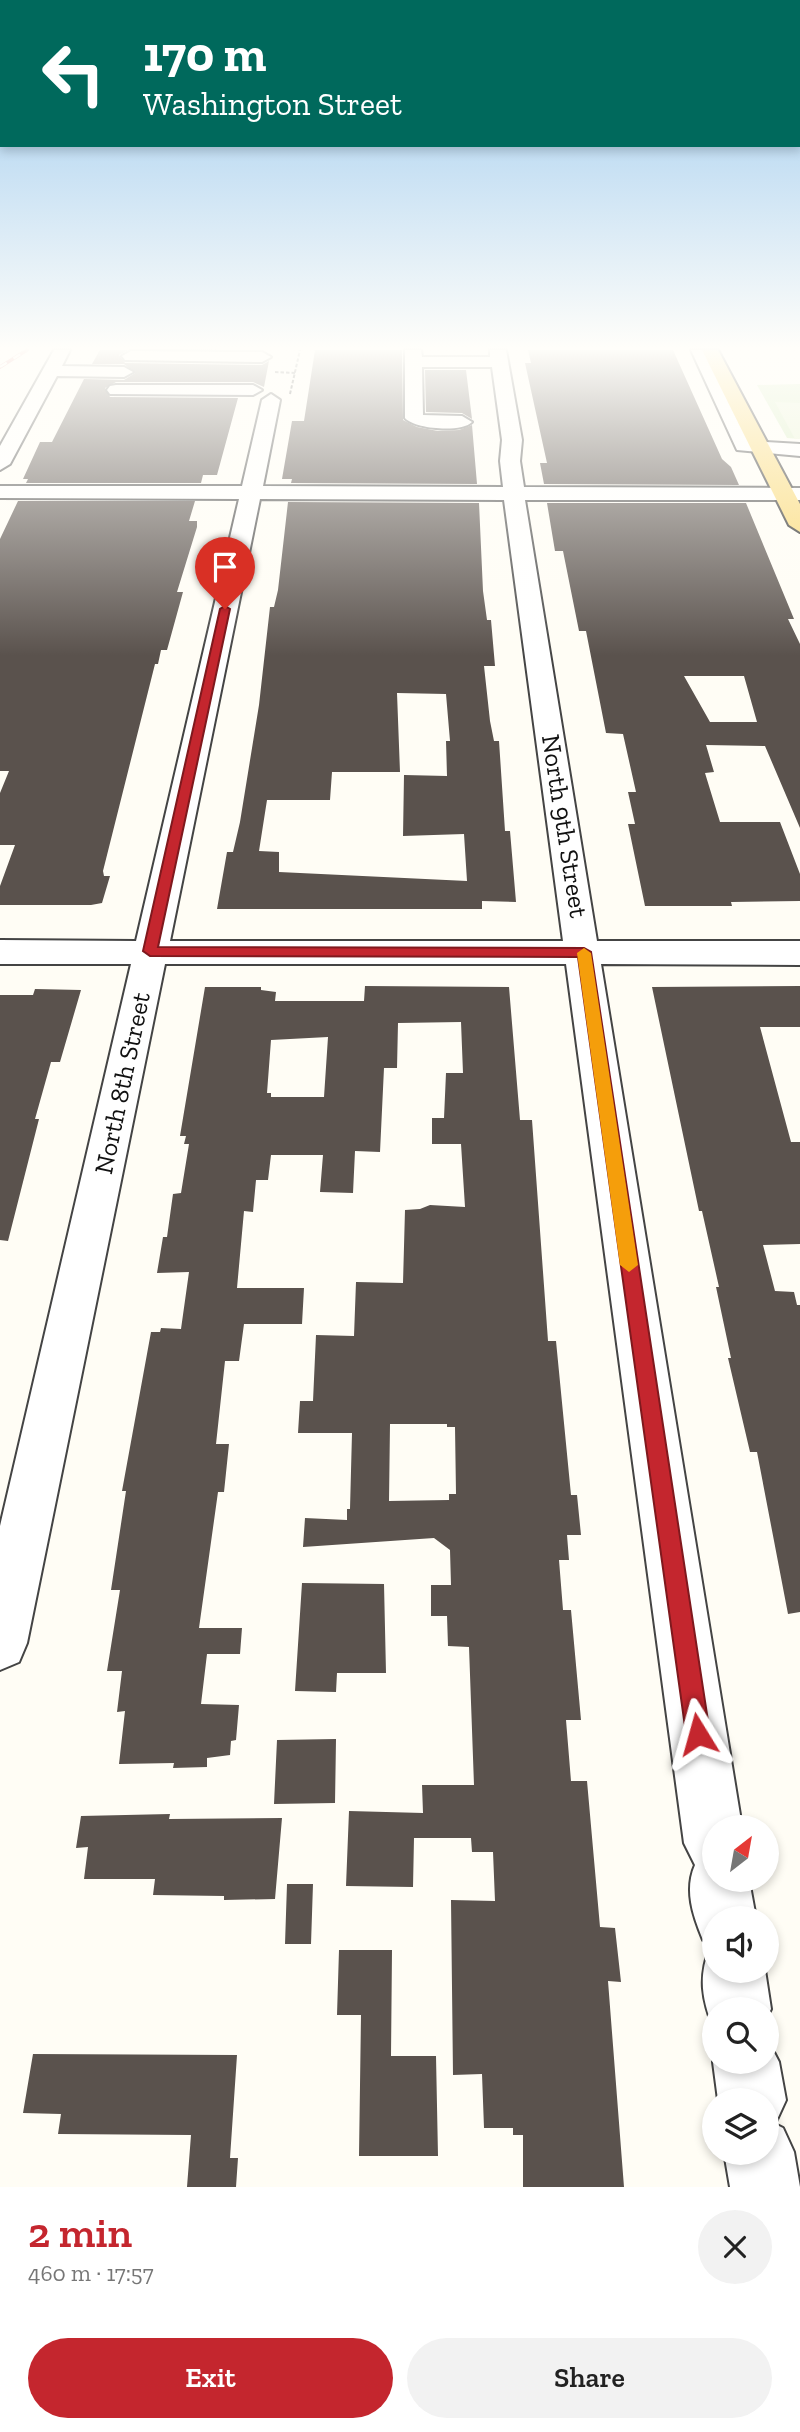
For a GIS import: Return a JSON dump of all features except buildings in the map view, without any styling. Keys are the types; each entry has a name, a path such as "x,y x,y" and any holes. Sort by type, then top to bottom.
{"main road":[{"path":"761,452 792,494 800,524"}],"street":[{"name":"North 8th Street","path":"0,1643 259,452"},
{"name":"North 9th Street","path":"511,452 514,494 710,1815"},
{"path":"0,492 792,494"},
{"path":"0,952 800,953"},
{"path":"762,2165 765,2187"}],"slow traffic":[{"path":"584,953 629,1265"}],"route":[{"path":"225,609 150,951 584,952 698,1734"}]}
